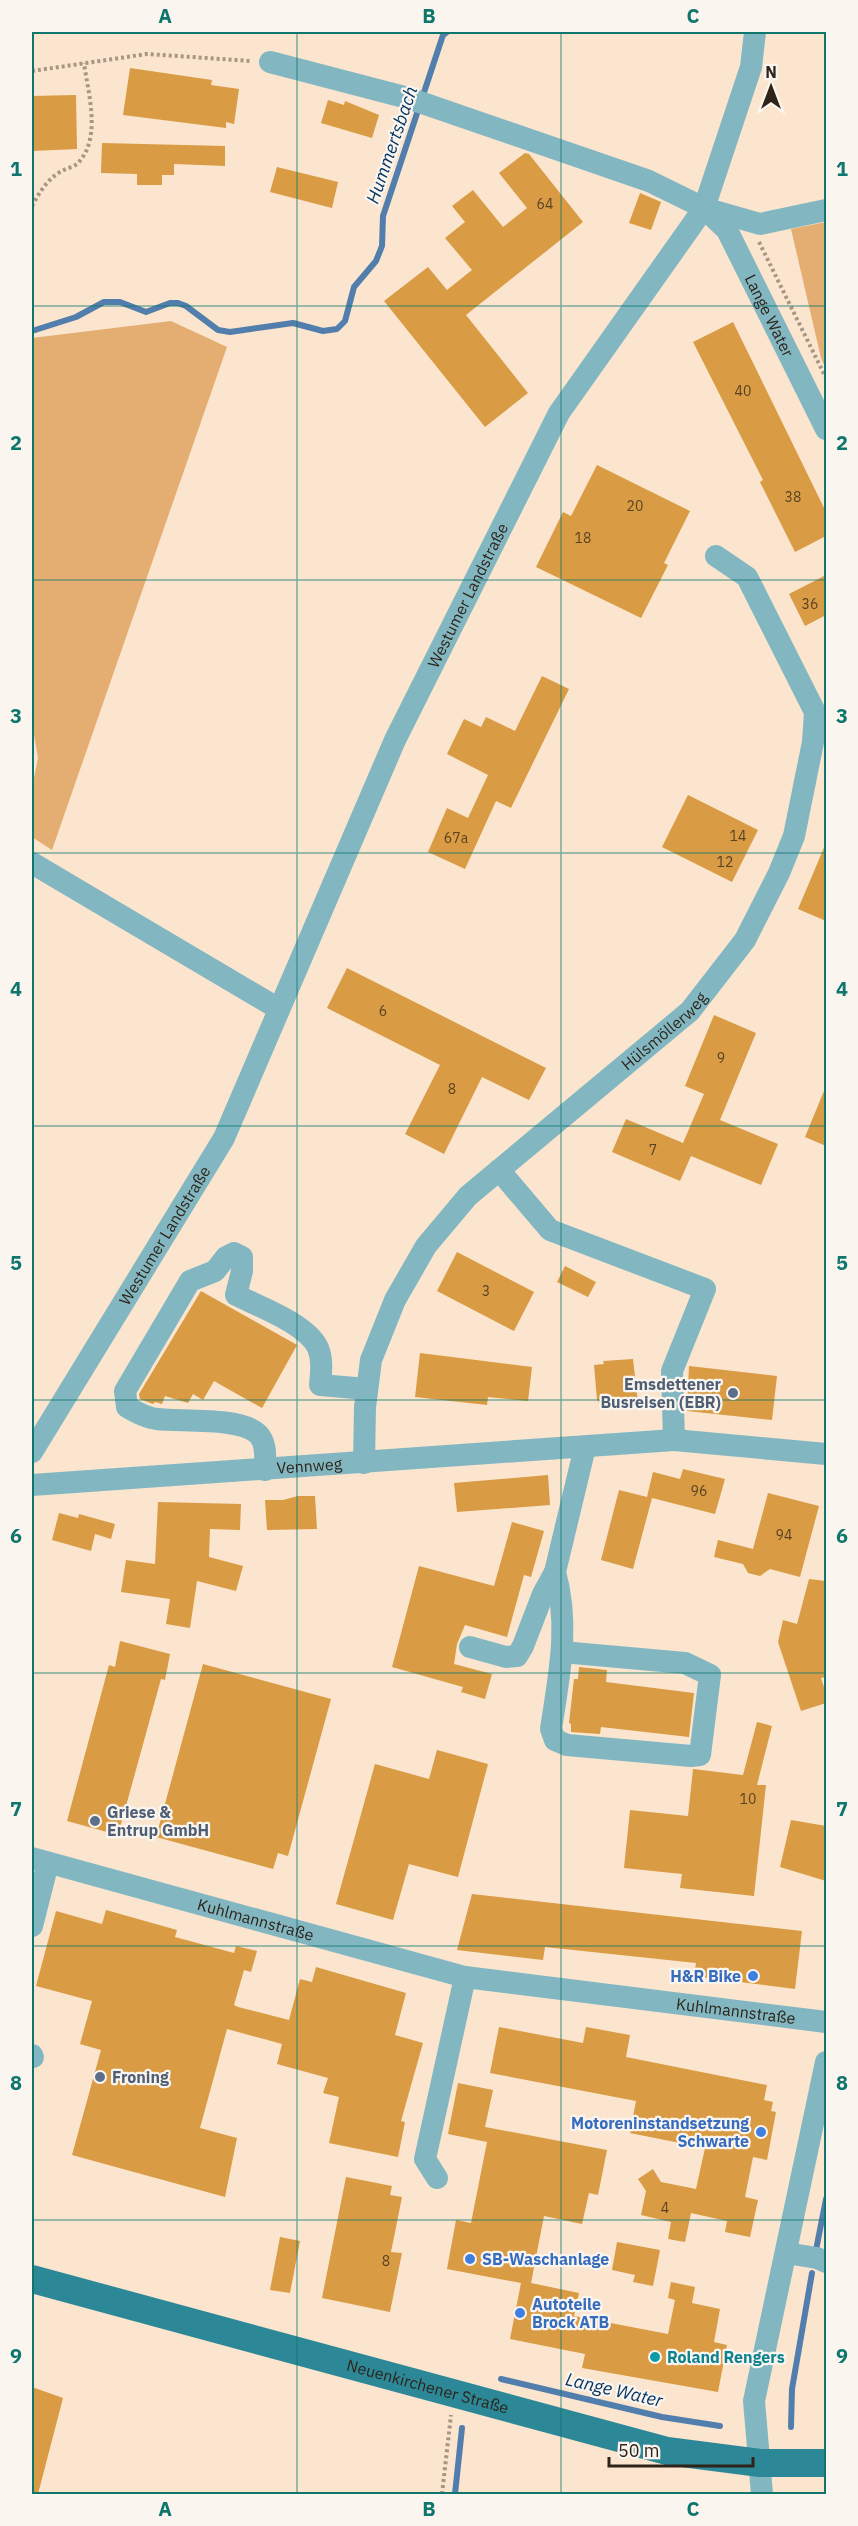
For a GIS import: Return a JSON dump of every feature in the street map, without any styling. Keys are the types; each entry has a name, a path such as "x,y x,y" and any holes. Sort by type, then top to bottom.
{"main road":[{"name":"Neuenkirchener Straße","path":"32,2279 667,2451 760,2463 826,2463"}],"street":[{"name":"Westumer Landstraße","path":"32,1452 224,1138 394,740 559,413 704,208 751,67 756,32"},
{"path":"270,62 419,102 649,181 704,208 760,224 826,210"},
{"name":"Lange Water","path":"704,208 727,230 826,429"},
{"name":"Hülsmöllerweg","path":"364,1463 367,1389 371,1360 395,1300 426,1246 468,1196 690,1011 745,940 779,873 794,836 813,742 815,712 747,577 716,556"},
{"path":"32,863 279,1009"},
{"path":"499,1170 550,1230 705,1289 672,1371 674,1440"},
{"path":"265,1470 265,1447 258,1434 246,1426 155,1419 127,1407 125,1391 190,1281 215,1271 226,1257 234,1253 242,1257 242,1271 236,1295 308,1333 319,1349 322,1368 320,1385 367,1389"},
{"name":"Vennweg","path":"32,1485 674,1440 826,1454"},
{"path":"470,1647 506,1657 517,1656 543,1594 555,1572 585,1446"},
{"path":"555,1572 562,1598 562,1652 551,1729 555,1740 567,1745 700,1755 710,1675 685,1663 562,1652"},
{"name":"Kuhlmannstraße","path":"32,1926 40,1860 465,1977 826,2022"},
{"path":"437,2178 425,2159 465,1977"},
{"path":"762,2494 754,2402 826,2062"},
{"path":"786,2253 817,2258 826,2262"}],"path":[{"path":"32,71 147,54 270,62"},
{"path":"32,206 40,190 59,172 77,164 85,152 92,129 84,63"},
{"path":"442,2494 448,2433"}],"shaded area":[{"path":"826,222 826,370 821,358 791,229"},
{"path":"171,321 227,347 52,850 32,837 32,788 38,758 32,723 32,338"}],"building":[{"path":"130,68 212,80 211,85 239,89 234,124 226,122 226,128 123,115"},
{"path":"76,95 77,149 32,151 32,96"},
{"path":"328,100 344,105 345,101 379,115 372,138 321,123"},
{"path":"102,143 225,146 225,166 174,164 174,175 162,175 162,185 137,185 137,174 101,173"},
{"path":"525,153 529,154 583,222 466,315 528,393 485,427 384,301 428,267 447,290 472,270 445,238 465,222 452,206 473,190 503,227 527,208 499,173"},
{"path":"277,167 338,182 332,208 270,192"},
{"path":"640,193 661,202 651,230 629,223"},
{"path":"733,322 826,512 826,536 795,552 760,482 763,480 693,342"},
{"path":"597,465 690,511 664,563 668,565 641,618 536,567 563,512 571,516"},
{"path":"826,575 826,615 805,626 789,594"},
{"path":"542,676 569,689 511,808 496,801 465,869 428,852 447,808 468,818 488,775 447,754 464,719 481,727 486,717 515,731"},
{"path":"688,795 758,830 732,882 662,847"},
{"path":"826,843 826,921 798,909"},
{"path":"347,968 546,1068 529,1100 482,1077 444,1154 405,1134 440,1065 327,1008"},
{"path":"714,1015 756,1033 720,1120 778,1144 761,1185 691,1156 680,1181 612,1152 626,1119 683,1143 704,1094 685,1086"},
{"path":"826,1086 826,1146 805,1137"},
{"path":"457,1252 534,1292 514,1331 437,1291"},
{"path":"565,1266 596,1282 588,1297 557,1282"},
{"path":"201,1291 297,1345 262,1408 214,1381 203,1400 193,1394 188,1403 165,1396 162,1404 155,1402 153,1404 140,1399 139,1394"},
{"path":"420,1353 532,1367 528,1401 488,1397 487,1405 415,1397"},
{"path":"633,1359 638,1403 604,1406 597,1400 594,1365 604,1364 603,1361"},
{"path":"689,1366 777,1376 772,1420 687,1411"},
{"path":"683,1469 725,1479 715,1514 652,1498 633,1569 601,1560 619,1490 647,1497 653,1472 680,1479"},
{"path":"548,1475 550,1505 457,1512 454,1483"},
{"path":"768,1493 819,1506 800,1577 770,1569 760,1576 748,1573 743,1564 714,1557 718,1540 753,1549"},
{"path":"298,1496 315,1496 317,1529 267,1530 265,1500 283,1500"},
{"path":"158,1502 241,1504 240,1530 210,1529 209,1557 243,1566 236,1591 197,1581 190,1628 166,1624 170,1599 121,1592 126,1560 155,1564"},
{"path":"59,1513 78,1518 79,1514 115,1524 111,1539 95,1534 91,1551 52,1540"},
{"path":"512,1522 544,1531 531,1577 524,1575 507,1637 465,1625 457,1644 454,1664 492,1674 485,1699 461,1692 463,1687 392,1667 419,1566 494,1586"},
{"path":"809,1579 826,1581 826,1677 821,1678 826,1693 826,1703 801,1711 778,1642 783,1620 797,1624"},
{"path":"120,1641 170,1654 165,1680 161,1679 118,1835 67,1821 109,1665 115,1667"},
{"path":"203,1664 331,1699 288,1856 278,1853 273,1869 156,1837"},
{"path":"579,1667 607,1670 606,1682 694,1693 689,1737 601,1727 600,1734 571,1732 569,1723 574,1679 578,1679"},
{"path":"757,1722 772,1726 757,1785 766,1785 754,1896 680,1888 682,1874 624,1868 630,1810 688,1816 693,1769 743,1775"},
{"path":"437,1750 488,1764 458,1877 409,1864 393,1920 336,1904 375,1764 429,1779"},
{"path":"791,1820 826,1826 826,1881 780,1867"},
{"path":"472,1894 802,1931 795,1989 694,1976 696,1963 545,1947 543,1960 457,1950"},
{"path":"106,1910 177,1930 175,1937 234,1953 236,1946 257,1951 251,1972 244,1970 234,2005 238,2007 289,2020 300,1979 312,1982 316,1967 406,1993 395,2035 423,2043 401,2121 405,2122 398,2157 329,2143 339,2097 323,2093 328,2078 277,2064 282,2044 227,2029 200,2128 237,2138 225,2197 72,2155 101,2050 80,2044 92,2001 36,1986 56,1911 102,1924"},
{"path":"499,2027 583,2043 586,2027 630,2035 626,2057 767,2085 764,2100 773,2102 771,2111 776,2112 767,2160 753,2157 745,2197 758,2200 750,2237 725,2232 727,2221 691,2213 685,2242 668,2239 671,2222 641,2215 646,2191 638,2179 653,2169 661,2182 696,2189 705,2148 630,2133 636,2101 490,2073"},
{"path":"458,2083 493,2090 485,2127 607,2150 598,2195 589,2193 582,2224 544,2216 531,2283 579,2293 574,2316 668,2334 675,2300 668,2298 671,2282 695,2287 692,2303 720,2309 714,2342 727,2345 718,2392 582,2368 585,2354 510,2339 521,2283 447,2269 456,2220 471,2223 487,2142 448,2134"},
{"path":"346,2177 392,2186 390,2195 402,2197 391,2252 402,2253 390,2312 322,2298"},
{"path":"280,2237 300,2241 290,2293 270,2290"},
{"path":"617,2242 660,2250 653,2286 633,2282 635,2275 612,2270"},
{"path":"32,2387 63,2398 38,2494 32,2494"}],"waterway":[{"name":"Hummertsbach","path":"32,331 76,317 104,302 120,302 146,312 170,303 178,303 186,306 218,330 230,332 293,323 323,331 337,329 345,321 354,287 376,261 382,246 383,216 443,35 447,32"},
{"name":"Lange Water","path":"816,2250 826,2199"},
{"name":"Lange Water","path":"791,2427 792,2389 812,2273"},
{"name":"Lange Water","path":"501,2379 662,2417 720,2426"},
{"name":"Lange Water","path":"455,2494 462,2428"}],"place":[{"name":"Emsdettener Busreisen (EBR)","path":"733,1393"},
{"name":"Griese & Entrup GmbH","path":"95,1821"},
{"name":"H&R Bike","path":"753,1976"},
{"name":"Froning","path":"100,2077"},
{"name":"Motoreninstandsetzung Schwarte","path":"761,2132"},
{"name":"SB-Waschanlage","path":"470,2259"},
{"name":"Autoteile Brock ATB","path":"520,2313"},
{"name":"Roland Rengers","path":"655,2357"}]}
